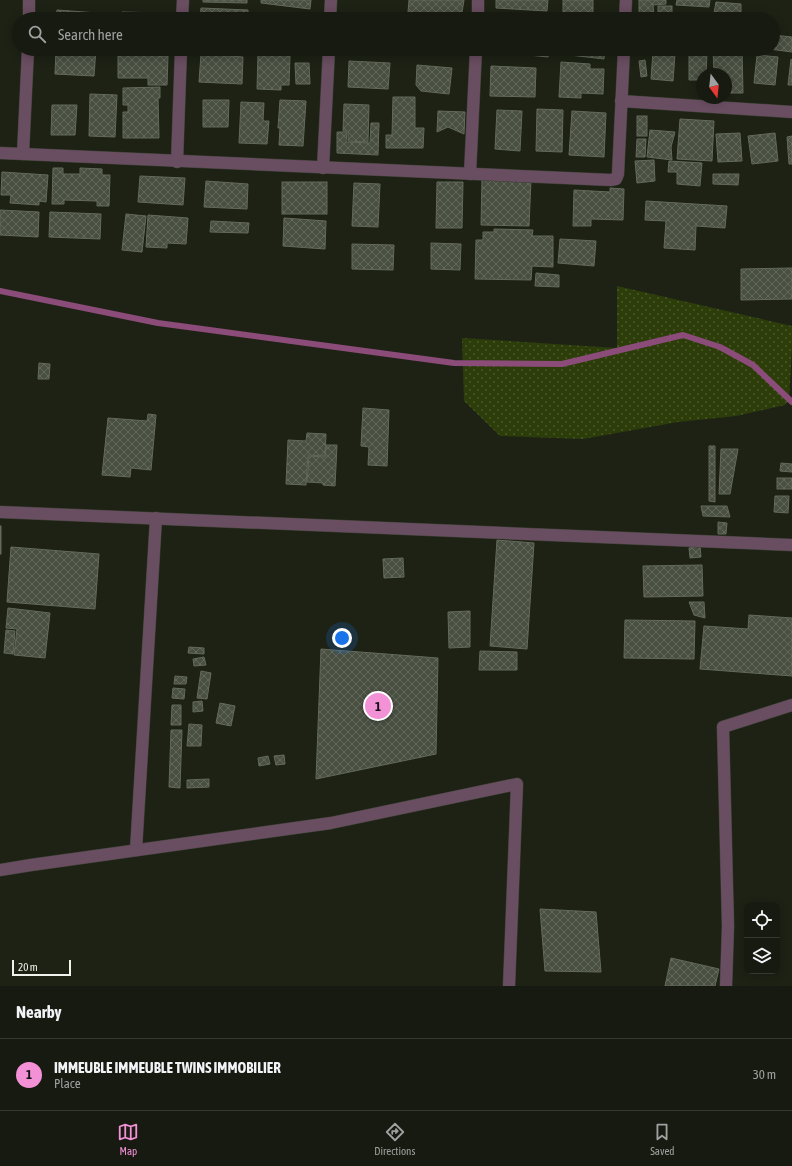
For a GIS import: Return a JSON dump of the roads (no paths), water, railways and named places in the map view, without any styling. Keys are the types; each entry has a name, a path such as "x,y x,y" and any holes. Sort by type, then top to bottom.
{"street":[{"path":"29,0 29,12"},
{"path":"182,12 183,0"},
{"path":"330,12 331,0"},
{"path":"478,0 478,12"},
{"path":"625,12 626,0"},
{"path":"23,154 28,56"},
{"path":"177,162 181,56"},
{"path":"323,168 329,56"},
{"path":"470,174 476,56"},
{"path":"0,153 611,180 616,179 618,174 624,56"},
{"path":"621,101 792,112"},
{"path":"0,512 792,545"},
{"path":"136,850 156,518"},
{"path":"726,986 728,926 723,727 792,705"},
{"path":"0,870 331,823 517,784 509,986"}],"waterway":[{"path":"0,291 158,323 454,363 562,364 683,335 720,347 753,365 792,402"}],"place":[{"name":"IMMEUBLE IMMEUBLE TWINS IMMOBILIER","path":"378,706"}]}
